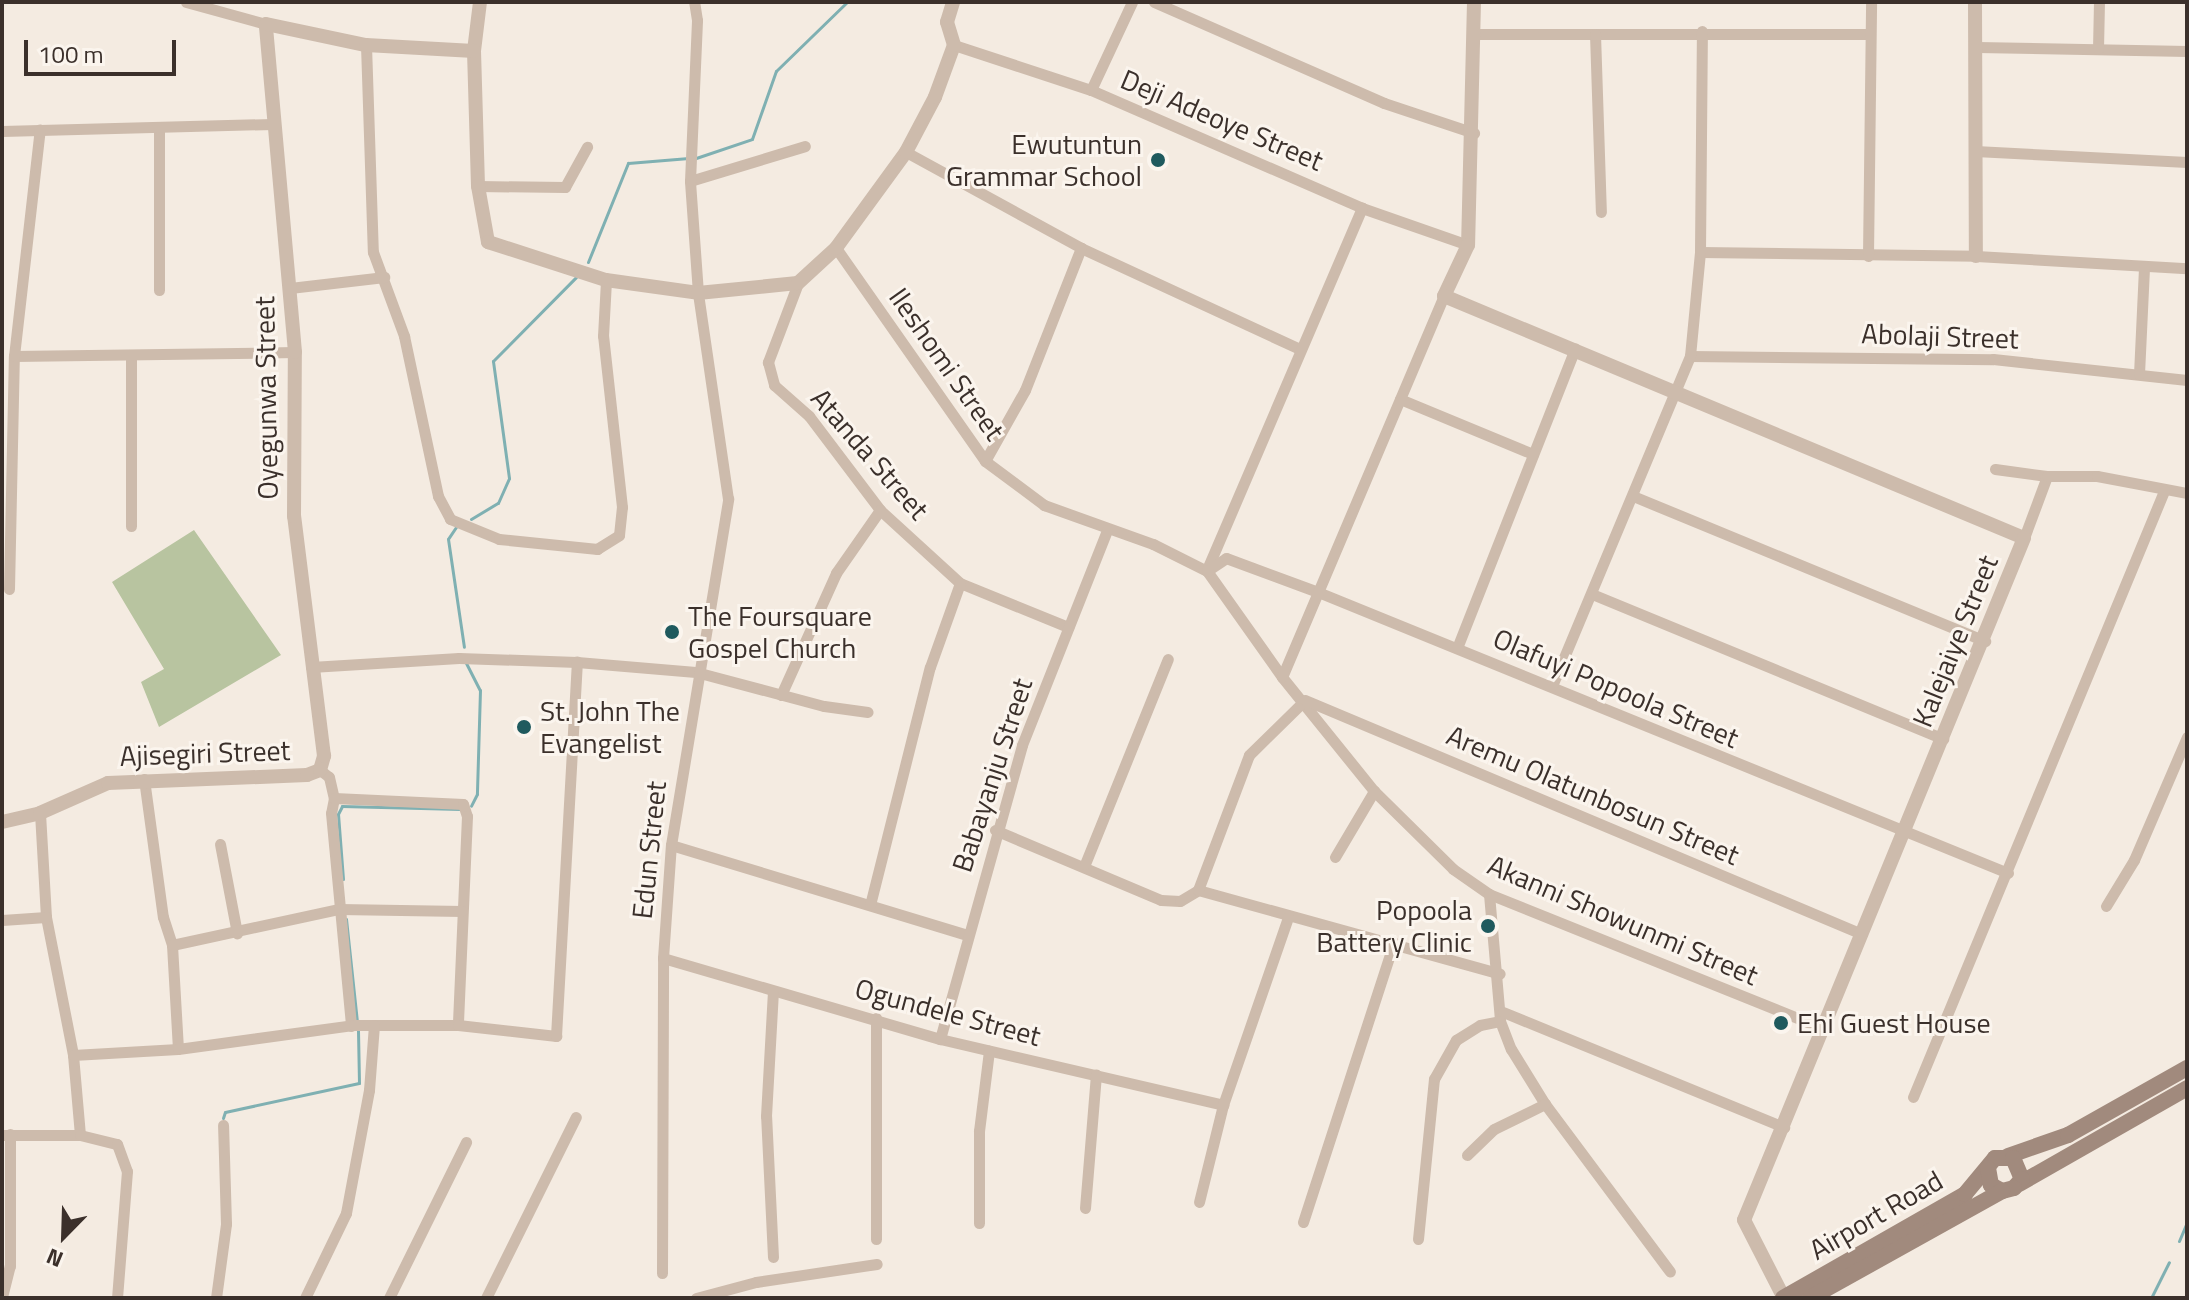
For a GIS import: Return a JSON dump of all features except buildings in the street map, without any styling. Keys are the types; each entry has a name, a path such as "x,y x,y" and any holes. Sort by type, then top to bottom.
{"main road":[{"path":"2187,1068 2068,1135 1995,1158 1988,1168 1988,1180 2002,1191 2019,1184 2187,1088"},
{"path":"2008,1156 2021,1167 2019,1184"},
{"name":"Airport Road","path":"1784,1298 1965,1194 1988,1168"},
{"name":"Airport Road","path":"1810,1298 2002,1191"}],"street":[{"path":"186,2 266,24 366,45 474,51"},
{"path":"480,2 474,51 478,186 488,242 606,280 698,293 798,283 836,248 906,152 954,45 947,22 953,2"},
{"name":"Edun Street","path":"662,1273 663,958 671,845 696,672 728,499 698,293 690,181 688,149 696,65 694,2"},
{"path":"1091,90 1132,2"},
{"path":"1154,2 1384,103 1474,133"},
{"path":"1282,677 1468,245 1474,133 1474,2"},
{"path":"1868,256 1871,2"},
{"path":"1975,2 1976,256"},
{"path":"2098,49 2099,2"},
{"name":"Oyegunwa Street","path":"266,24 295,352 294,516 324,756 320,770"},
{"path":"1473,34 1702,31 1870,34"},
{"path":"1552,686 1690,356 1700,252 1702,31"},
{"path":"1595,34 1601,212"},
{"path":"366,45 373,252 404,336 441,508 471,531 597,549 613,542 621,522 603,336 606,280"},
{"name":"Deji Adeoye Street","path":"954,45 1091,90 1362,208 1468,245"},
{"path":"1977,47 2187,51"},
{"path":"2,131 273,124"},
{"path":"159,128 159,290"},
{"path":"9,589 7,471 14,356 40,129"},
{"path":"690,181 805,146"},
{"path":"478,186 565,187 587,147"},
{"path":"1975,151 2187,162"},
{"path":"906,152 1081,248 1300,349"},
{"path":"1207,571 1362,208"},
{"name":"Ileshomi Street","path":"836,248 985,461 1044,505 1153,544 1207,571"},
{"path":"985,461 1025,390 1081,248"},
{"path":"1700,252 1976,256 2187,268"},
{"path":"2139,374 2144,266"},
{"path":"290,288 384,277"},
{"name":"Atanda Street","path":"798,283 768,362 768,377 809,416 880,510 960,583 1068,627"},
{"name":"Kalejaiye Street","path":"1444,296 1575,348 2024,538 1985,641 1744,1220 1784,1298"},
{"path":"1457,648 1575,348"},
{"path":"14,356 295,352"},
{"path":"131,355 131,526"},
{"name":"Abolaji Street","path":"1690,356 1993,359 2187,380"},
{"path":"1400,399 1533,454"},
{"path":"1995,469 2047,476 2097,476 2187,493"},
{"path":"2024,538 2047,476"},
{"path":"1913,1097 2164,491"},
{"path":"1633,496 1985,641"},
{"path":"781,695 836,573 880,510"},
{"name":"Babayanju Street","path":"940,1039 995,830 1068,627 1107,530"},
{"name":"Olafuyi Popoola Street","path":"1207,571 1226,558 1318,592 2008,873"},
{"name":"Akanni Showunmi Street","path":"1207,571 1282,677 1305,700 1374,791 1453,869 1489,894 1825,1029"},
{"path":"870,905 930,667 960,583"},
{"path":"1592,594 1943,739"},
{"path":"311,667 459,658 577,662 696,672 781,695 868,712"},
{"path":"1085,864 1168,659"},
{"path":"73,1055 178,1049 360,1025 458,1025 556,1036 577,662"},
{"path":"995,830 1085,864 1161,900 1180,901 1198,890 1249,755 1305,700"},
{"name":"Aremu Olatunbosun Street","path":"1305,700 1862,934"},
{"path":"2106,906 2134,860 2187,737"},
{"path":"305,1298 346,1213 369,1090 339,909 334,798 329,777 320,770"},
{"name":"Ajisegiri Street","path":"2,822 40,813 92,788 144,779 307,775 320,770"},
{"path":"144,779 163,917 172,945 178,1049"},
{"path":"1335,857 1374,791"},
{"path":"334,798 463,804 458,1025"},
{"path":"40,813 46,917 73,1055 80,1135"},
{"path":"220,844 237,933"},
{"path":"671,845 968,935"},
{"path":"1198,890 1288,917 1394,942 1500,974"},
{"path":"1489,894 1500,974 1502,1016 1545,1104 1670,1272"},
{"path":"172,945 339,909 462,911"},
{"path":"2,920 46,917"},
{"path":"1199,1202 1223,1105 1288,917"},
{"path":"1303,1222 1394,942"},
{"name":"Ogundele Street","path":"663,958 940,1039 1223,1105"},
{"path":"773,991 766,1116 773,1257"},
{"path":"1418,1239 1434,1079 1456,1040 1502,1016 1784,1127"},
{"path":"876,1018 876,1239"},
{"path":"979,1223 979,1131 989,1051"},
{"path":"1085,1208 1096,1074"},
{"path":"1467,1155 1494,1129 1545,1104"},
{"path":"486,1298 576,1117"},
{"path":"216,1298 226,1224 223,1125"},
{"path":"2,1297 10,1266 6,1134 80,1135 117,1144 127,1171 117,1298"},
{"path":"389,1298 466,1142"},
{"path":"696,1298 744,1285 877,1264"}],"green space":[{"path":"194,530 281,655 159,727 141,682 164,669 112,582"}],"waterway":[{"path":"696,158 752,139 776,71 847,2"},
{"path":"588,262 628,163 689,158"},
{"path":"471,519 498,503 509,478 493,361 576,277"},
{"path":"456,527 448,539 464,647"},
{"path":"466,663 480,690 477,794 471,806"},
{"path":"343,879 338,814 342,806 460,809"},
{"path":"346,919 357,1022"},
{"path":"223,1118 225,1112 359,1083 358,1030"},
{"path":"2179,1241 2187,1222"},
{"path":"2151,1298 2169,1262"}],"place":[{"name":"Ewutuntun Grammar School","path":"1158,160"},
{"name":"The Foursquare Gospel Church","path":"672,632"},
{"name":"St. John The Evangelist","path":"524,727"},
{"name":"Popoola Battery Clinic","path":"1488,926"},
{"name":"Ehi Guest House","path":"1781,1023"}]}
